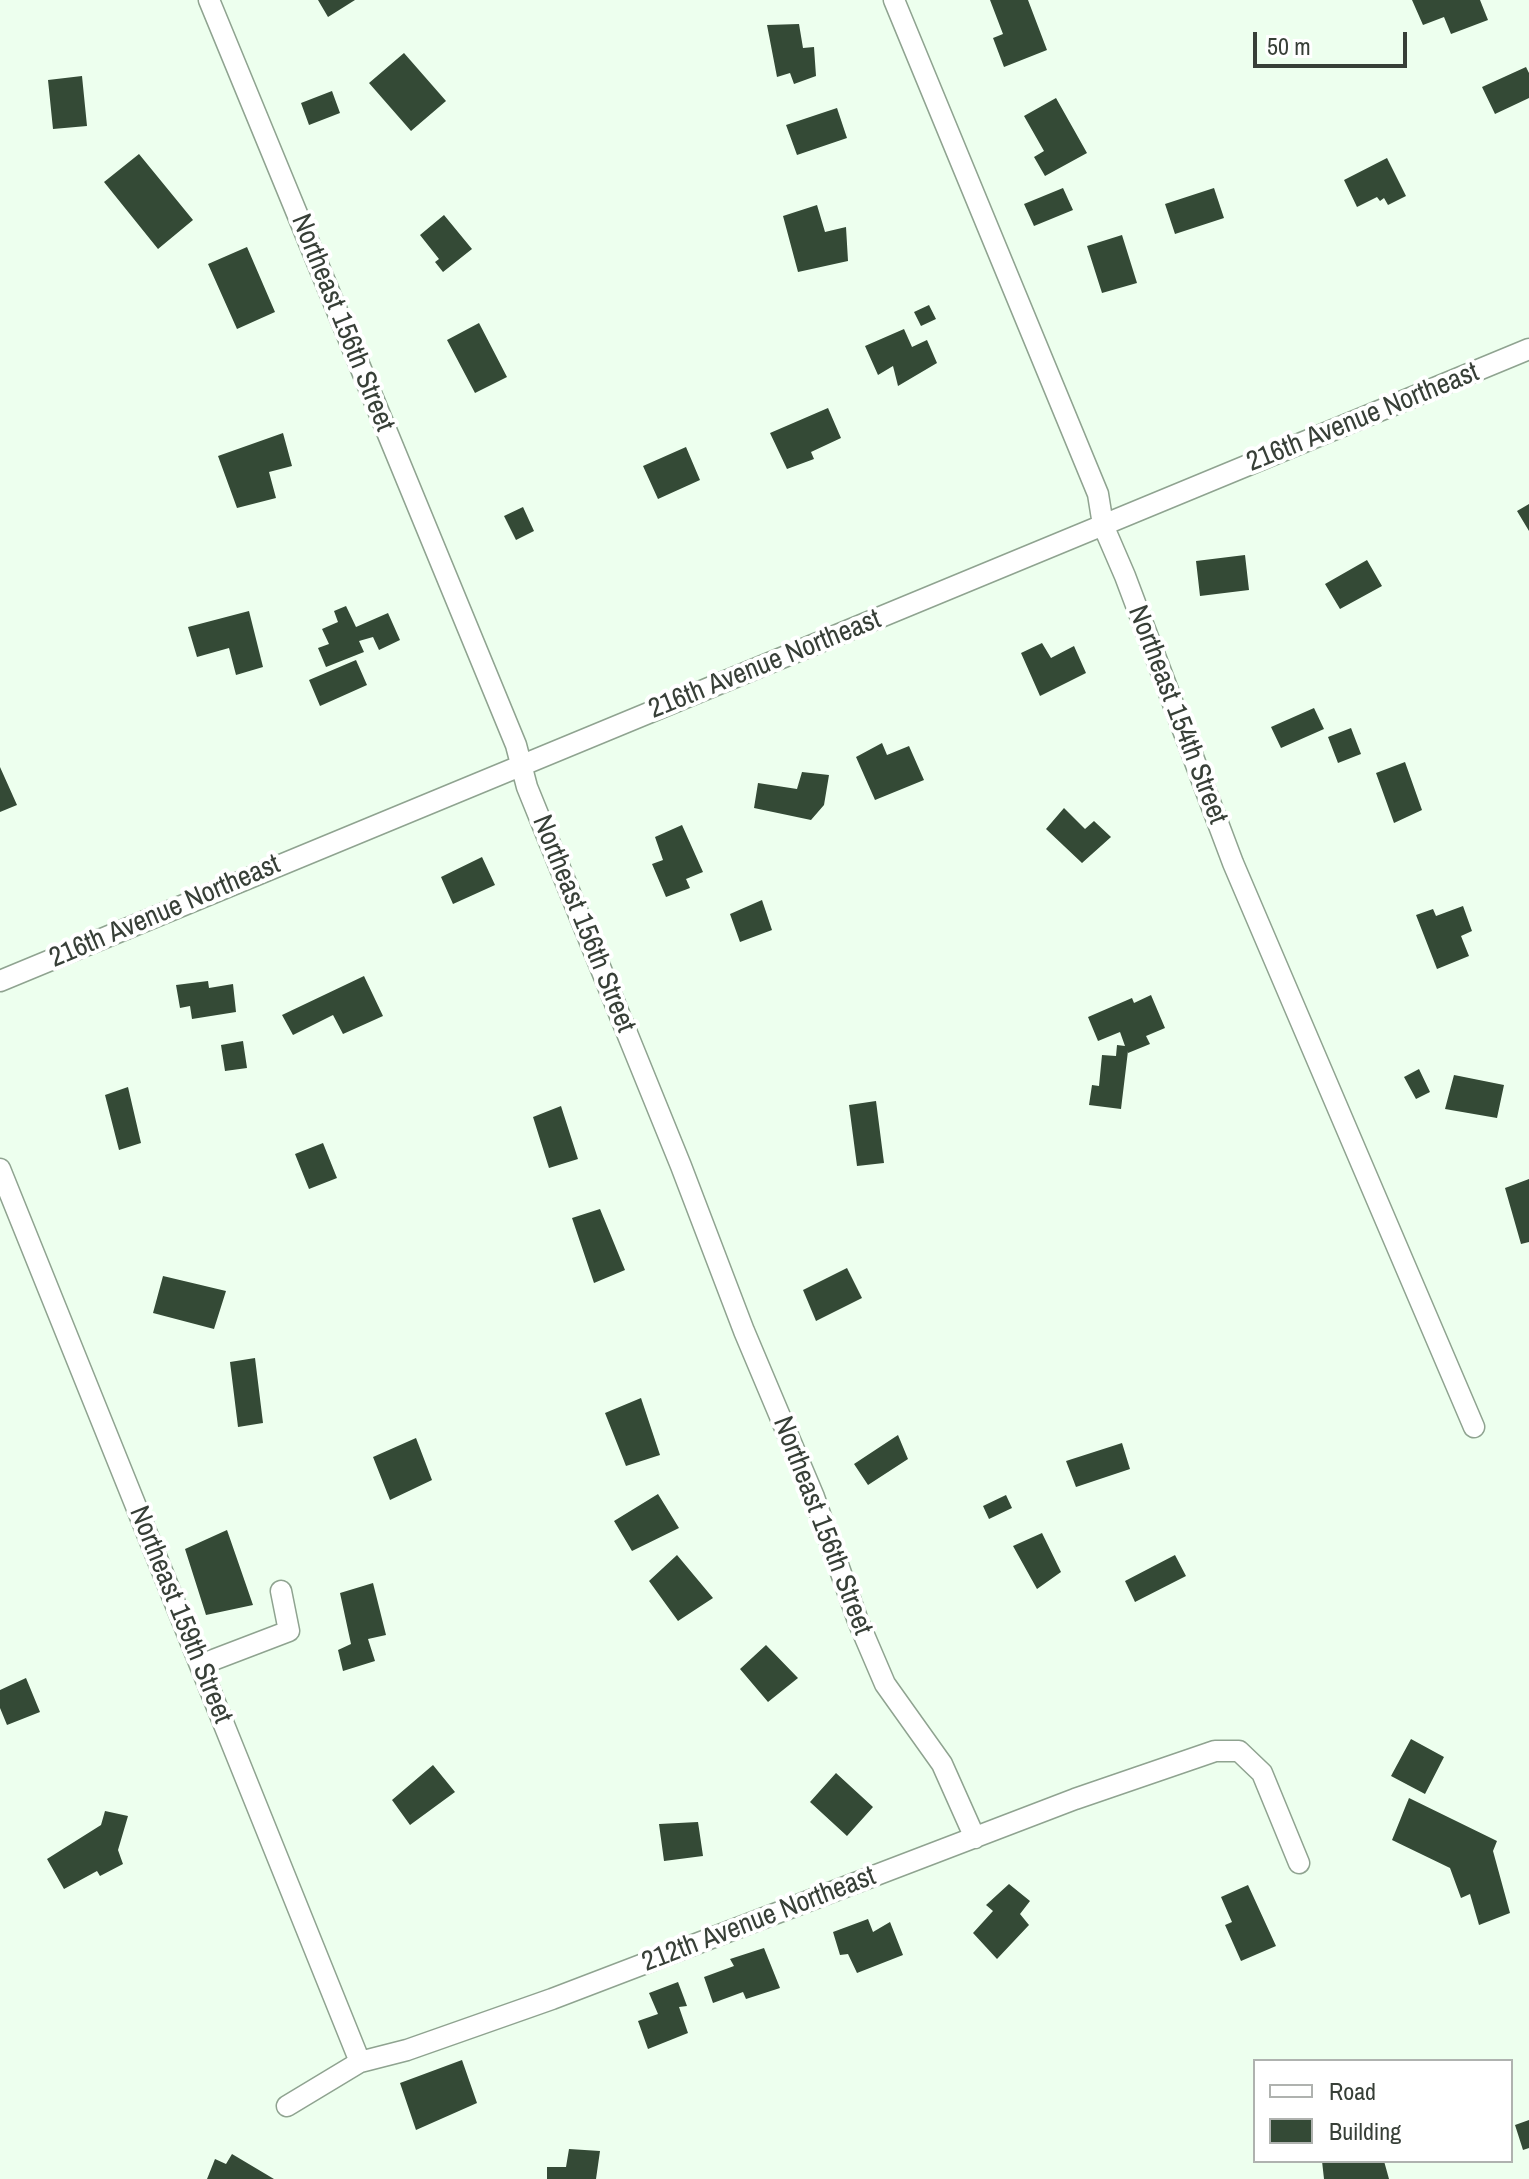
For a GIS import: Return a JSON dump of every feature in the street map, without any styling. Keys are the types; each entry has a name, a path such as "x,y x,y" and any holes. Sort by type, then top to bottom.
{"street":[{"name":"Northeast 156th Street","path":"209,0 516,745 521,765 744,1331 814,1497 858,1621 885,1684 942,1764 975,1838"},
{"name":"Northeast 154th Street","path":"894,0 1098,494 1103,525 1233,863 1474,1427"},
{"name":"216th Avenue Northeast","path":"0,981 1529,349"},
{"name":"Northeast 159th Street","path":"0,1169 360,2062"},
{"path":"200,1665 289,1631 281,1591"},
{"name":"212th Avenue Northeast","path":"287,2106 360,2062 407,2050 552,1999 1075,1799 1215,1751 1239,1751 1262,1773 1299,1863"}],"building":[{"path":"318,0 355,0 328,17"},
{"path":"990,0 1028,0 1047,50 1004,67 993,38 1003,34"},
{"path":"1412,0 1480,0 1488,20 1451,34 1444,17 1423,25"},
{"path":"799,24 803,48 814,47 816,76 794,84 790,73 777,77 767,25"},
{"path":"404,53 446,101 411,131 369,83"},
{"path":"1526,67 1529,73 1529,98 1495,114 1482,87"},
{"path":"82,76 87,126 53,129 48,80"},
{"path":"332,91 340,113 309,125 301,103"},
{"path":"1056,98 1087,153 1045,176 1034,157 1044,151 1024,116"},
{"path":"837,108 847,138 797,155 786,125"},
{"path":"139,154 193,220 158,249 104,182"},
{"path":"1387,158 1406,196 1388,205 1384,198 1380,201 1377,197 1357,207 1344,180"},
{"path":"1063,188 1073,210 1034,226 1024,204"},
{"path":"1214,188 1224,218 1175,234 1165,204"},
{"path":"817,205 825,232 846,227 848,261 798,272 783,216"},
{"path":"444,215 472,249 443,272 435,262 439,259 420,235"},
{"path":"1122,235 1137,283 1102,293 1087,246"},
{"path":"247,247 275,312 237,329 208,264"},
{"path":"929,305 936,319 921,326 914,312"},
{"path":"479,323 507,377 475,393 447,340"},
{"path":"904,329 912,347 927,340 937,363 898,386 893,366 878,375 865,346"},
{"path":"828,408 841,438 811,452 814,459 787,469 770,433"},
{"path":"283,433 292,466 269,472 276,498 237,508 218,456"},
{"path":"686,447 700,480 658,499 643,466"},
{"path":"1529,504 1529,531 1517,511"},
{"path":"523,507 534,531 516,540 504,516"},
{"path":"1245,555 1249,590 1200,596 1196,561"},
{"path":"1367,560 1382,586 1340,609 1325,584"},
{"path":"346,606 356,627 388,613 400,640 379,650 373,637 359,641 364,652 326,667 318,648 329,644 322,629 338,622 334,611"},
{"path":"249,611 263,667 236,675 229,648 197,657 188,627"},
{"path":"1042,643 1051,658 1074,646 1086,673 1040,696 1021,653"},
{"path":"356,660 367,685 320,706 309,680"},
{"path":"1314,708 1324,729 1281,748 1271,727"},
{"path":"1351,728 1361,754 1338,763 1328,737"},
{"path":"882,743 887,755 909,746 924,780 875,800 856,757"},
{"path":"1405,762 1422,810 1394,823 1376,773"},
{"path":"0,767 17,805 0,812"},
{"path":"802,772 829,775 824,805 811,820 754,808 758,783 797,789"},
{"path":"1064,808 1085,829 1094,821 1111,837 1082,863 1046,829"},
{"path":"682,825 703,872 686,879 690,888 666,897 652,864 663,860 655,837"},
{"path":"482,857 495,885 453,904 441,877"},
{"path":"762,900 772,930 740,942 730,914"},
{"path":"1463,906 1472,931 1461,936 1469,956 1437,969 1416,915 1433,909 1436,916"},
{"path":"364,976 383,1016 343,1034 333,1015 293,1035 282,1015"},
{"path":"208,981 209,988 233,984 236,1012 192,1019 190,1006 180,1008 176,985"},
{"path":"1151,995 1165,1028 1146,1036 1150,1044 1128,1051 1121,1109 1089,1105 1092,1085 1099,1086 1102,1055 1116,1056 1117,1045 1125,1046 1120,1032 1098,1041 1088,1017 1132,998 1134,1003"},
{"path":"243,1041 247,1068 225,1071 221,1045"},
{"path":"1419,1069 1430,1092 1416,1099 1404,1077"},
{"path":"1454,1075 1504,1085 1497,1118 1445,1109"},
{"path":"128,1087 141,1143 119,1150 105,1095"},
{"path":"876,1101 884,1163 857,1166 849,1105"},
{"path":"561,1106 578,1159 549,1168 533,1117"},
{"path":"323,1143 337,1178 309,1189 295,1154"},
{"path":"1529,1179 1529,1242 1521,1244 1505,1188"},
{"path":"600,1209 625,1270 594,1283 572,1218"},
{"path":"847,1268 862,1298 816,1321 803,1290"},
{"path":"163,1276 226,1291 214,1329 153,1313"},
{"path":"255,1358 263,1423 238,1427 230,1362"},
{"path":"641,1398 660,1455 626,1466 605,1413"},
{"path":"898,1435 908,1459 868,1485 854,1464"},
{"path":"416,1438 432,1480 390,1500 373,1457"},
{"path":"1122,1443 1130,1469 1076,1487 1066,1461"},
{"path":"658,1494 679,1528 632,1551 614,1521"},
{"path":"1006,1495 1012,1508 989,1519 983,1506"},
{"path":"227,1530 253,1605 206,1615 185,1549"},
{"path":"1042,1533 1061,1572 1037,1589 1013,1546"},
{"path":"677,1555 713,1598 678,1621 649,1581"},
{"path":"1175,1555 1186,1576 1135,1602 1125,1581"},
{"path":"373,1583 386,1635 368,1639 375,1661 343,1671 338,1650 351,1644 340,1593"},
{"path":"766,1645 798,1678 768,1702 740,1669"},
{"path":"26,1678 40,1712 7,1725 0,1708 0,1690"},
{"path":"1411,1739 1444,1757 1425,1794 1391,1776"},
{"path":"433,1765 455,1792 410,1825 392,1800"},
{"path":"836,1773 873,1807 847,1836 810,1802"},
{"path":"1409,1798 1497,1841 1493,1851 1510,1913 1479,1925 1470,1894 1461,1898 1450,1868 1392,1840"},
{"path":"105,1811 128,1816 118,1850 123,1864 100,1876 97,1871 64,1889 47,1859 101,1825"},
{"path":"698,1822 703,1856 664,1861 659,1824"},
{"path":"1009,1884 1030,1901 1020,1914 1029,1925 997,1959 973,1933 993,1911 986,1905"},
{"path":"1248,1885 1276,1946 1241,1961 1225,1925 1232,1922 1221,1897"},
{"path":"868,1919 873,1932 890,1922 903,1955 857,1973 848,1954 840,1955 833,1932"},
{"path":"764,1948 780,1988 746,1999 743,1992 713,2003 704,1977 734,1966 730,1959"},
{"path":"678,1982 687,2006 679,2007 688,2033 648,2049 638,2021 658,2014 649,1993"},
{"path":"462,2060 477,2103 416,2130 400,2083"},
{"path":"1529,2120 1529,2148 1523,2150 1515,2125"},
{"path":"569,2149 600,2151 596,2179 547,2179 547,2167 566,2167"},
{"path":"232,2154 274,2179 207,2179 215,2159 226,2164"},
{"path":"1322,2163 1385,2163 1389,2179 1324,2179"}]}
